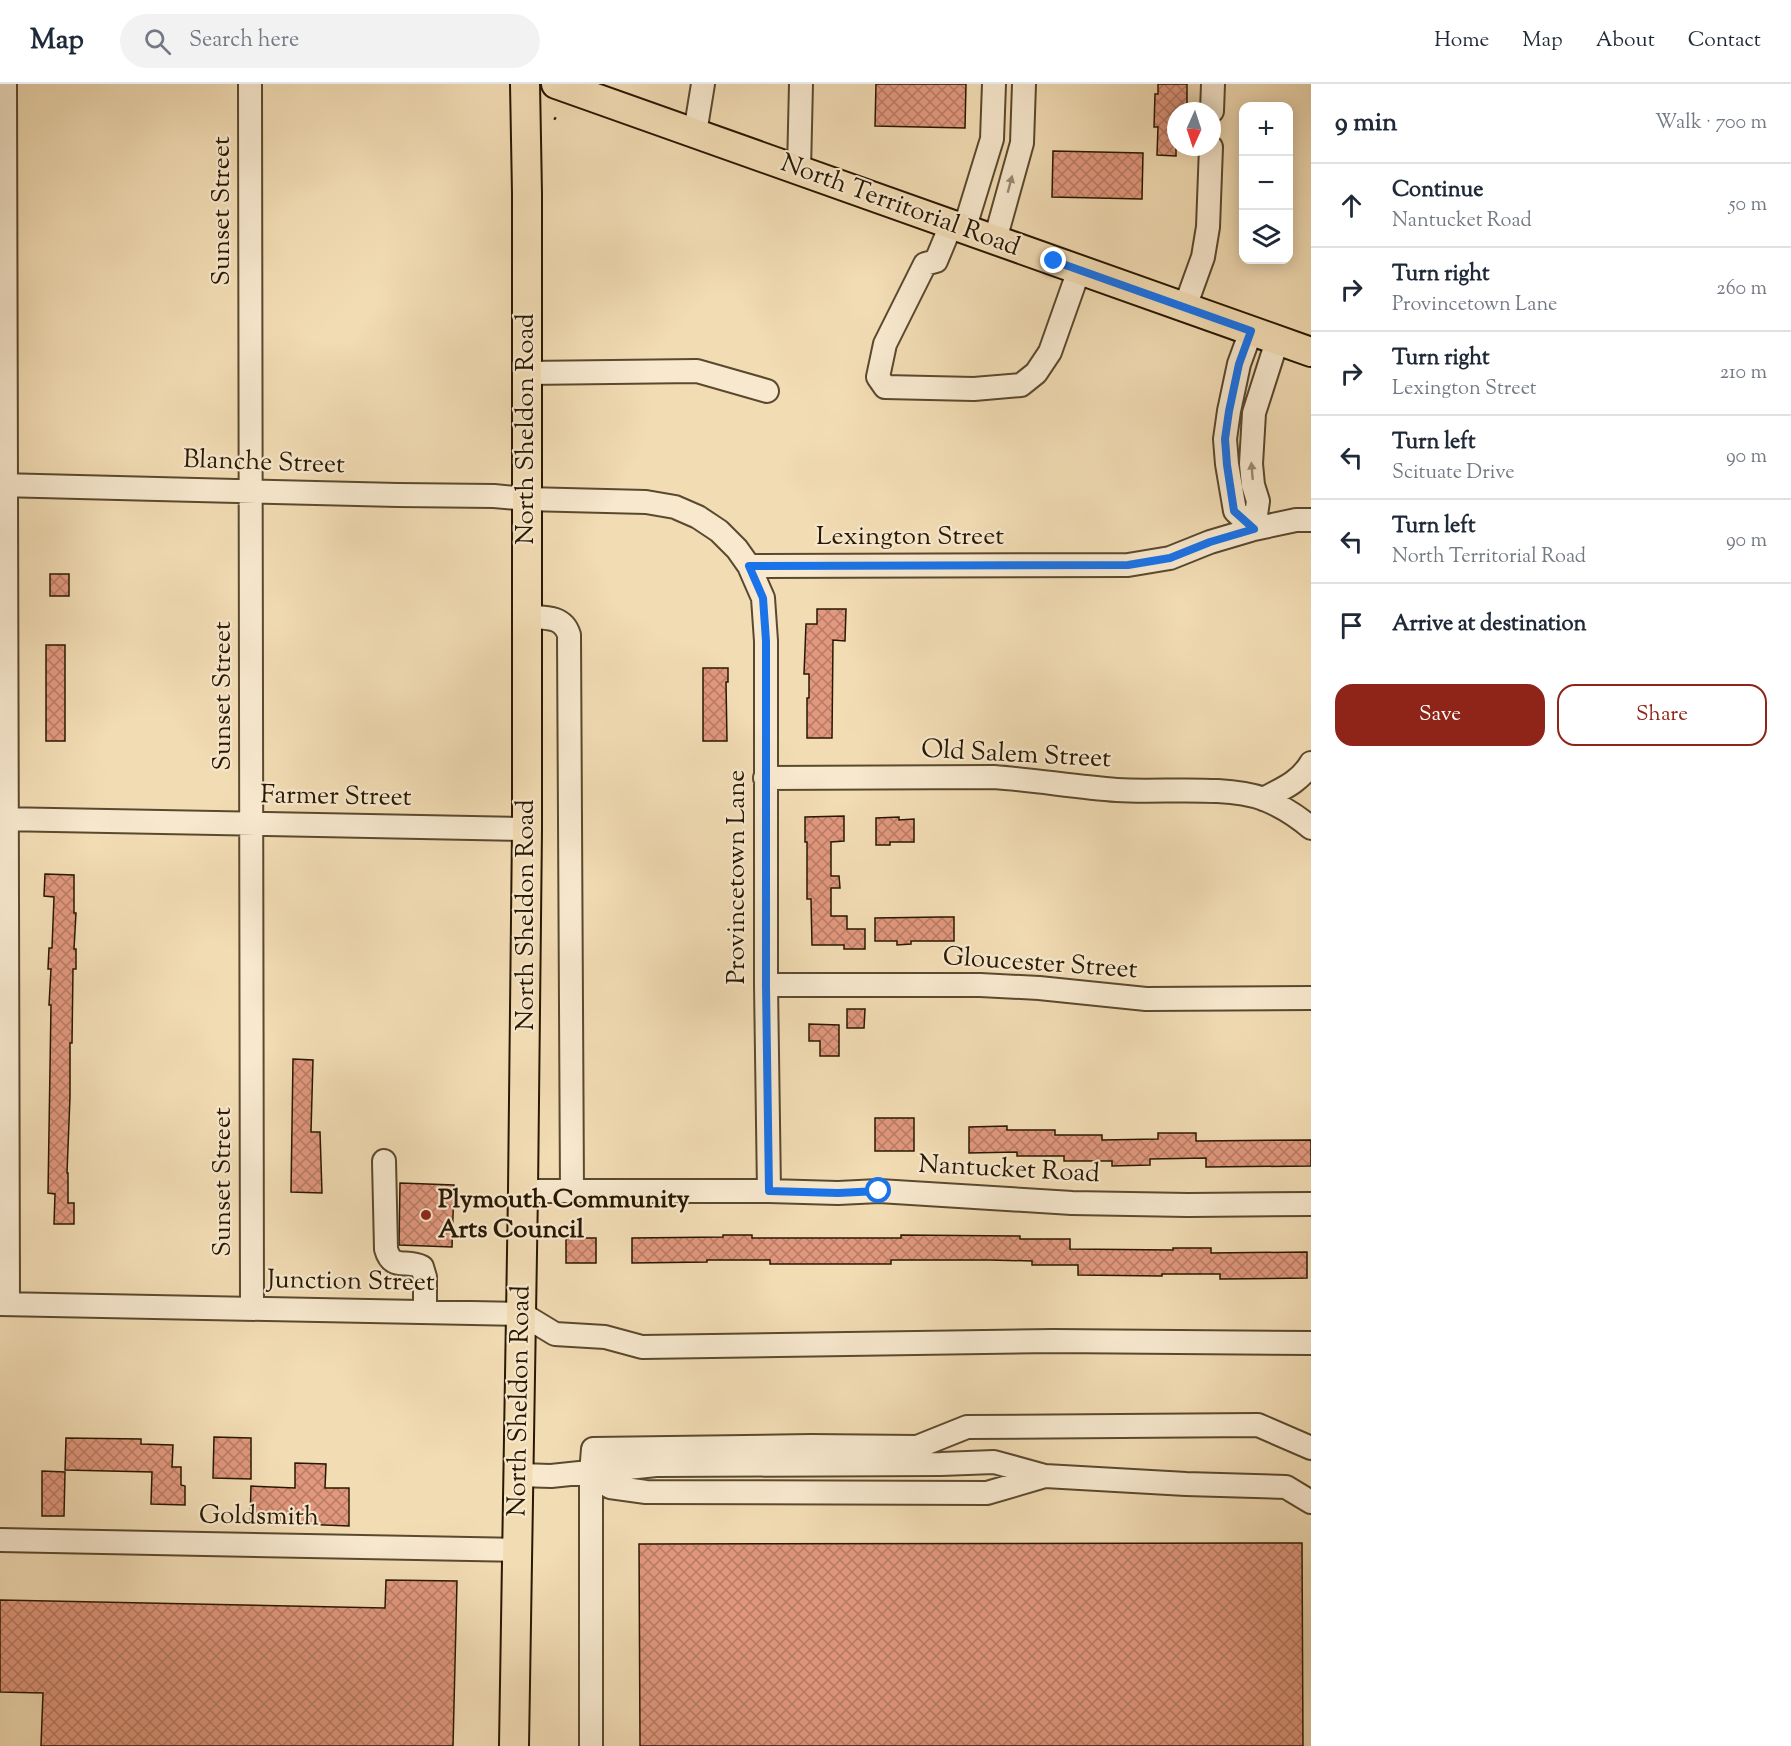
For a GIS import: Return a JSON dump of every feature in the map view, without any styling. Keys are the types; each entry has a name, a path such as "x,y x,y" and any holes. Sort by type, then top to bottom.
{"main road":[{"name":"North Sheldon Road","path":"514,1746 522,1314 527,829 525,84"},
{"name":"North Territorial Road","path":"556,84 1311,352"}],"street":[{"path":"4,84 4,1304"},
{"name":"Sunset Street","path":"250,84 252,1309"},
{"path":"695,133 703,84"},
{"path":"799,170 801,84"},
{"path":"1212,102 1213,84"},
{"path":"995,240 1022,143 1024,90 994,89 992,139 950,225 936,261 925,264 885,344 878,377 885,387 974,389 1022,385 1036,373 1050,352 1079,270"},
{"path":"1185,307 1203,257 1208,227 1211,156"},
{"path":"1254,529 1258,501 1253,485 1251,464 1254,413 1264,336"},
{"path":"526,373 698,371 767,391"},
{"name":"Blanche Street","path":"3,485 494,496 526,499"},
{"path":"526,499 646,502 675,507 698,517 719,531 737,549 749,566"},
{"name":"Lexington Street","path":"749,566 1128,565 1170,558 1210,542 1254,529 1296,520 1311,520"},
{"name":"Provincetown Lane","path":"749,566 763,598 765,630 769,1191"},
{"path":"526,617 556,618 564,625 568,635 572,1191"},
{"path":"1263,799 1289,786 1306,771 1311,763"},
{"name":"Old Salem Street","path":"765,778 994,777 1117,789 1240,794 1263,799 1296,816 1311,828"},
{"name":"Farmer Street","path":"3,819 527,829"},
{"name":"Gloucester Street","path":"766,986 980,985 1157,999 1311,999"},
{"path":"384,1161 386,1249 390,1260 422,1267 425,1272 425,1312"},
{"name":"Nantucket Road","path":"523,1191 838,1193 879,1191 1072,1203 1311,1204"},
{"name":"Junction Street","path":"4,1304 522,1314"},
{"path":"522,1314 555,1334 605,1336 642,1347 1053,1341 1311,1343"},
{"path":"591,1746 591,1473 593,1449 916,1447 967,1427 1258,1425 1311,1448"},
{"path":"519,1475 551,1476 656,1466 994,1462 1045,1476 1186,1484 1286,1486 1311,1502"},
{"path":"591,1473 610,1487 646,1492 987,1492 1045,1476"},
{"name":"Goldsmith","path":"0,1540 518,1550"}],"building":[{"path":"876,84 966,84 965,128 875,126"},
{"path":"1158,84 1187,84 1187,102 1167,102 1167,156 1157,155 1158,127 1154,127 1155,94 1158,94"},
{"path":"1053,151 1143,153 1142,199 1052,197"},
{"path":"50,574 69,574 69,596 50,596"},
{"path":"817,609 846,609 845,641 833,640 832,738 807,738 809,674 804,674 806,624 817,624"},
{"path":"46,645 65,645 65,741 46,741"},
{"path":"703,668 728,668 728,682 726,682 727,741 703,741"},
{"path":"844,816 844,841 831,842 831,876 839,876 840,888 831,888 831,916 847,916 847,929 865,929 865,949 844,949 844,945 812,945 811,899 807,899 805,817"},
{"path":"899,817 899,820 914,819 914,842 890,842 890,845 876,845 876,818"},
{"path":"45,874 74,875 76,969 73,969 67,1173 68,1203 74,1203 74,1224 54,1224 55,1194 48,1193 51,969 48,969 49,948 52,948 54,897 44,896"},
{"path":"954,917 954,941 911,941 911,944 897,945 897,941 875,941 875,918"},
{"path":"847,1009 865,1009 864,1028 847,1028"},
{"path":"809,1024 839,1025 839,1056 820,1056 820,1041 809,1041"},
{"path":"293,1059 313,1060 311,1132 320,1132 322,1193 291,1192"},
{"path":"875,1118 914,1118 914,1151 875,1151"},
{"path":"1007,1126 1007,1130 1055,1130 1055,1135 1102,1135 1102,1140 1158,1139 1158,1133 1196,1133 1196,1141 1311,1140 1311,1166 1206,1167 1206,1158 1150,1159 1150,1165 1112,1166 1112,1161 1064,1161 1064,1156 1017,1156 1017,1152 969,1153 969,1127"},
{"name":"Plymouth Community Arts Council","path":"400,1183 454,1185 452,1247 399,1245"},
{"path":"723,1235 752,1235 752,1238 901,1238 901,1235 1020,1236 1020,1239 1070,1239 1070,1249 1211,1248 1211,1253 1307,1252 1307,1278 1220,1279 1220,1274 1078,1275 1078,1265 1032,1265 1032,1261 990,1260 891,1260 891,1264 770,1264 770,1260 632,1263 632,1238 723,1237"},
{"path":"566,1238 596,1238 596,1263 566,1263"},
{"path":"214,1437 251,1438 251,1479 213,1478"},
{"path":"66,1438 141,1439 141,1444 173,1445 172,1467 181,1467 181,1485 185,1486 185,1505 151,1504 152,1472 65,1470"},
{"path":"295,1463 326,1464 325,1488 349,1488 349,1526 250,1522 251,1486 295,1488"},
{"path":"42,1471 65,1472 64,1516 42,1516"},
{"path":"1302,1543 1303,1746 640,1746 639,1544"},
{"path":"386,1580 457,1581 453,1746 41,1746 43,1693 0,1692 0,1600 385,1608"}],"place":[{"name":"Plymouth Community Arts Council","path":"426,1215"}],"route":[{"path":"879,1191 838,1193 769,1191 766,986 766,641 763,598 749,566 1128,565 1170,558 1210,542 1254,529 1234,511 1225,439 1239,364 1251,331 1054,261"}]}
